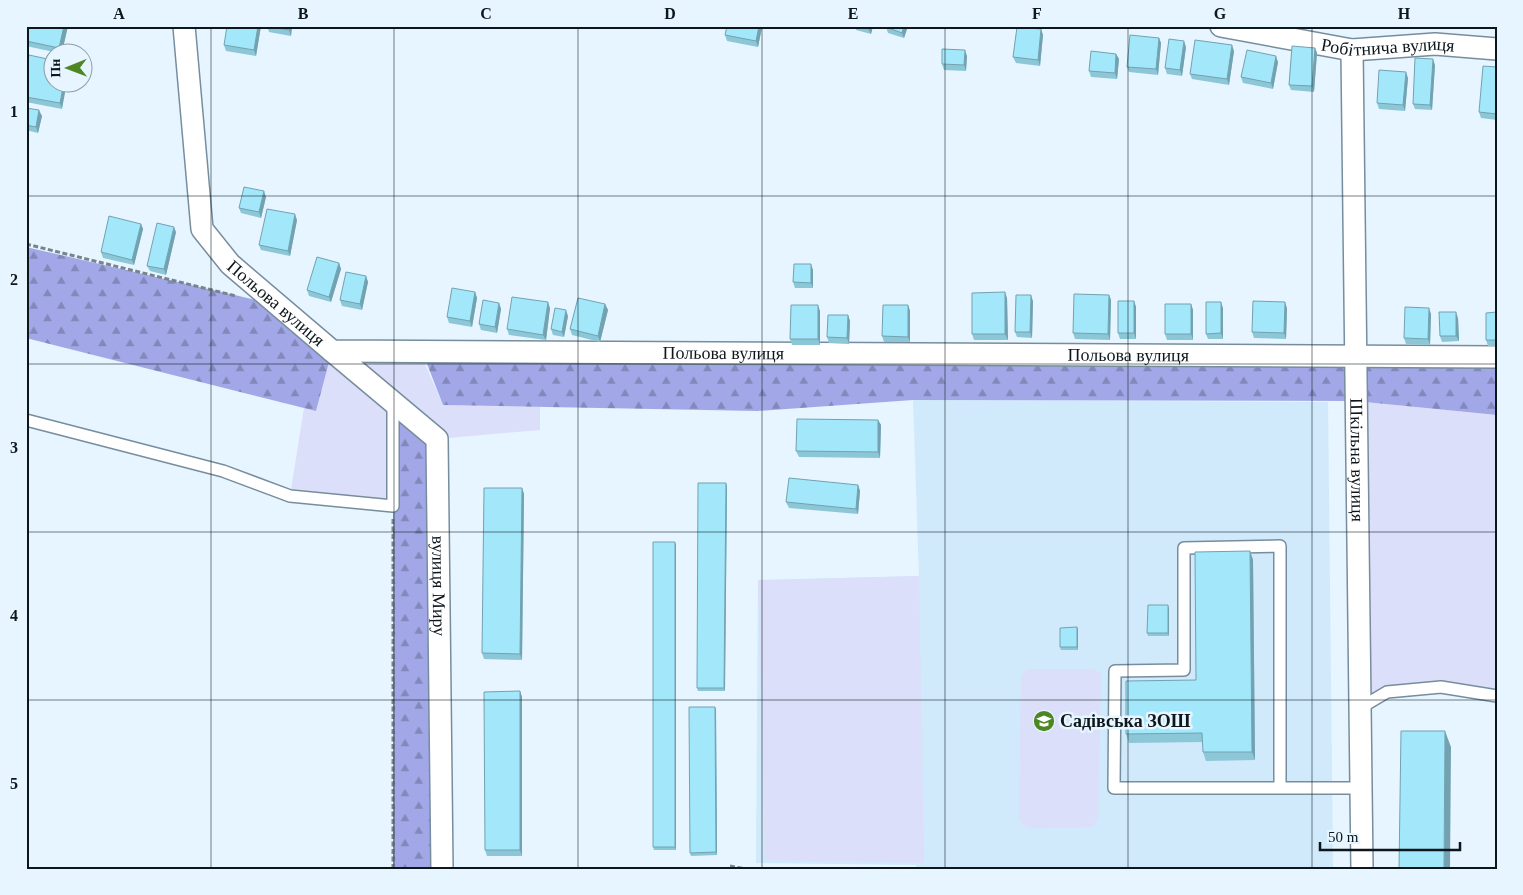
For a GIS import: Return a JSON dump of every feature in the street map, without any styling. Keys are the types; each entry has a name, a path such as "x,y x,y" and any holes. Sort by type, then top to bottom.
{"street":[{"name":"Польова вулиця","path":"184,26 202,229 230,264 332,351 1497,357"},
{"name":"Робітнича вулиця","path":"1221,26 1352,50 1435,44 1497,49"},
{"name":"Шкільна вулиця","path":"1352,50 1362,869"},
{"name":"вулиця Миру","path":"332,351 437,439 442,869"}],"lane":[{"path":"26,420 223,471 290,496 393,506 393,402"},
{"path":"1280,788 1280,546 1184,548 1184,670 1115,671 1114,788 1280,788 1361,788"},
{"path":"1360,708 1387,692 1442,687 1497,696"}],"path":[{"path":"26,244 244,298"},
{"path":"392,869 393,506"},
{"path":"730,866 746,869"}],"shaded area":[{"path":"332,351 421,355 443,405 540,407 540,430 437,439 393,506 290,496 304,408 316,410"},
{"name":"Садівська ЗОШ","path":"913,400 1328,402 1333,869 917,869 916,865 756,863 758,580 919,576"},
{"path":"1355,401 1497,415 1497,696 1441,687 1387,692 1360,708"},
{"path":"919,576 924,863 765,860 758,580"},
{"path":"1027,669 1095,669 1101,675 1098,819 1092,827 1028,828 1019,821 1021,677"}],"green space":[{"path":"26,247 278,305 332,351 316,411 26,338"},
{"path":"422,351 1497,360 1497,415 1355,401 913,400 757,411 443,405"},
{"path":"393,402 437,439 442,869 393,869"}],"building":[{"path":"26,26 64,26 60,42 42,42 42,44 26,41"},
{"path":"227,26 258,26 254,50 224,45"},
{"path":"267,26 289,26 289,30"},
{"path":"727,26 759,26 756,41 725,35"},
{"path":"886,26 904,26 902,33"},
{"path":"1017,27 1041,29 1038,60 1013,57"},
{"path":"1130,35 1159,38 1156,69 1127,67"},
{"path":"1169,39 1184,41 1180,70 1165,68"},
{"path":"1195,40 1232,45 1227,79 1190,74"},
{"path":"1292,46 1315,48 1312,86 1289,85"},
{"path":"942,49 965,50 964,65 942,64"},
{"path":"1247,50 1276,56 1271,83 1241,77"},
{"path":"1091,51 1116,54 1115,73 1089,71"},
{"path":"29,55 42,58 42,92 62,92 60,103 26,97 26,72"},
{"path":"1415,58 1433,59 1430,105 1413,104"},
{"path":"1483,66 1497,67 1497,114 1479,112"},
{"path":"1379,70 1406,72 1403,105 1377,103"},
{"path":"26,108 39,110 36,127 26,125"},
{"path":"244,187 264,191 259,212 239,208"},
{"path":"267,209 295,214 288,251 259,245"},
{"path":"109,216 141,224 132,260 101,252"},
{"path":"157,223 174,227 164,269 147,266"},
{"path":"317,257 339,263 329,297 307,290"},
{"path":"794,264 811,264 811,283 793,282"},
{"path":"346,272 366,276 360,304 340,300"},
{"path":"452,288 475,292 470,321 447,317"},
{"path":"1005,292 1005,334 972,334 972,293"},
{"path":"1074,294 1109,295 1108,334 1073,333"},
{"path":"1016,295 1031,295 1030,332 1015,332"},
{"path":"512,297 548,302 543,335 507,329"},
{"path":"578,298 605,304 598,336 570,329"},
{"path":"483,300 499,303 495,327 479,324"},
{"path":"1118,301 1134,301 1134,333 1118,333"},
{"path":"1253,301 1285,302 1284,333 1252,332"},
{"path":"1206,302 1221,302 1221,333 1206,334"},
{"path":"1165,304 1191,304 1191,334 1165,334"},
{"path":"791,305 818,305 818,339 790,339"},
{"path":"883,305 908,305 908,337 882,336"},
{"path":"1405,307 1429,308 1428,339 1404,338"},
{"path":"555,308 566,310 562,332 551,329"},
{"path":"1439,312 1456,312 1456,336 1440,336"},
{"path":"1497,312 1497,340 1486,340 1486,313"},
{"path":"828,315 848,315 847,338 827,337"},
{"path":"797,419 878,420 878,452 796,451"},
{"path":"789,478 858,485 856,509 786,502"},
{"path":"698,483 726,483 724,688 697,688"},
{"path":"484,488 522,488 520,654 482,653"},
{"path":"653,542 675,542 675,847 653,847"},
{"path":"1250,551 1252,752 1203,752 1202,733 1126,734 1126,681 1196,680 1195,552"},
{"path":"1148,605 1168,605 1168,633 1147,633"},
{"path":"1077,627 1077,647 1060,647 1060,628"},
{"path":"520,691 520,850 485,850 484,692"},
{"path":"689,707 715,707 716,852 690,853"},
{"path":"1401,731 1445,731 1444,869 1399,869"}],"place":[{"name":"Садівська ЗОШ","path":"1044,721"}]}
